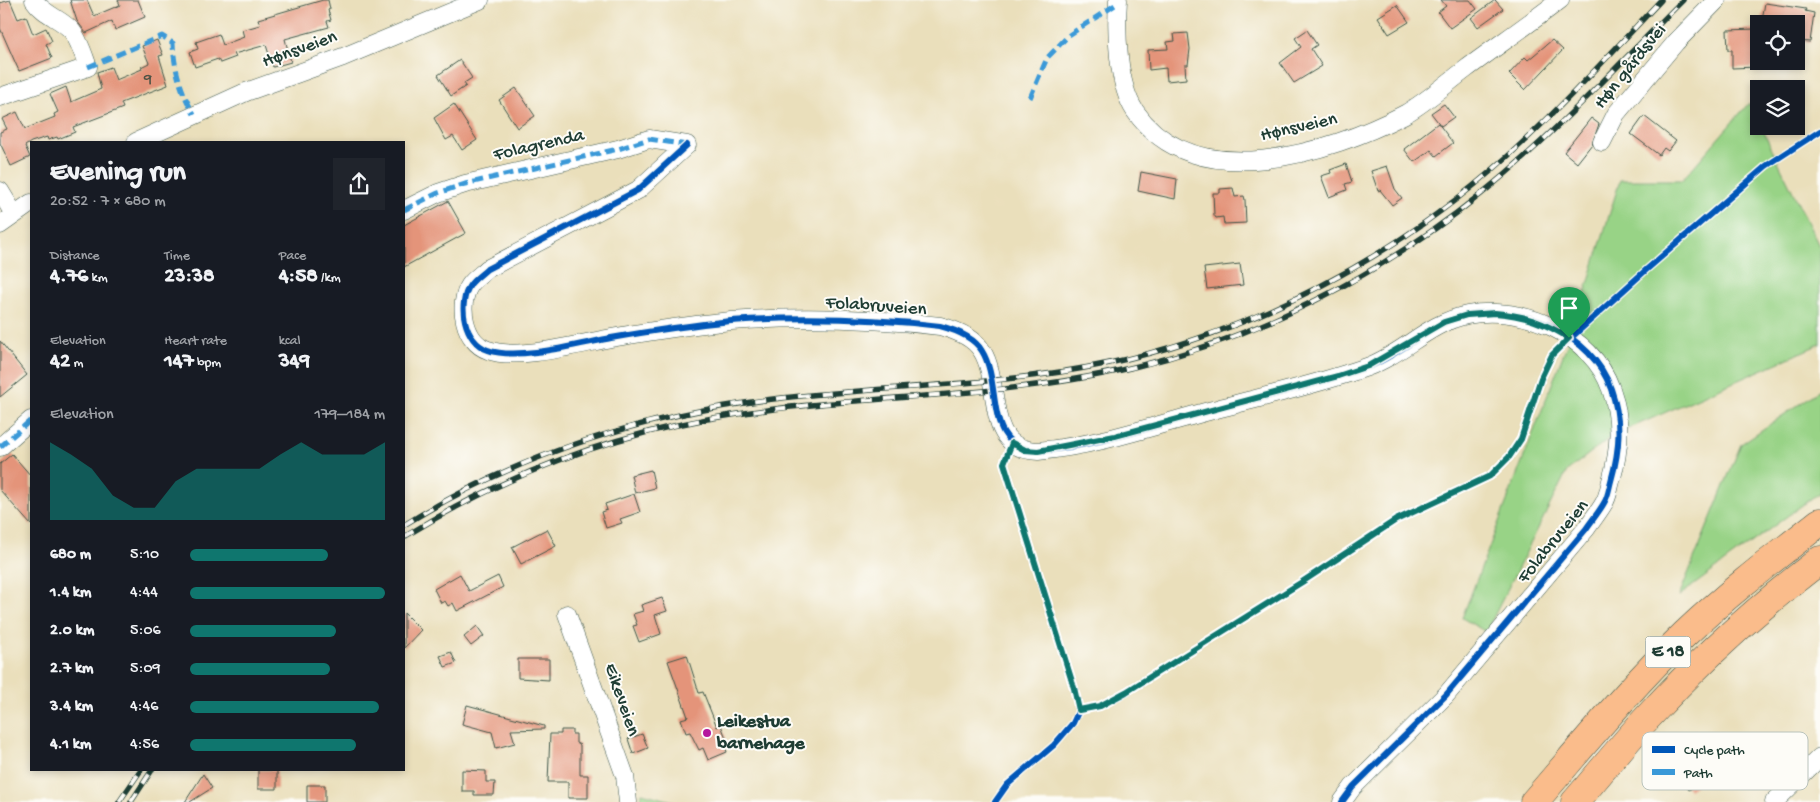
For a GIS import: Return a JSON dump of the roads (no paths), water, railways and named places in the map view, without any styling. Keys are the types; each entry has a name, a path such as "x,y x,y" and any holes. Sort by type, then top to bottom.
{"highway":[{"name":"E 18","path":"1534,802 1626,696 1685,634 1756,572 1820,522"},
{"name":"E 18","path":"1575,802 1650,715 1691,674 1774,596 1820,560"}],"street":[{"path":"0,97 88,67 72,31 59,20 45,14 34,0"},
{"name":"Hønsveien","path":"138,141 246,92 343,57 480,0"},
{"name":"Hønsveien","path":"1118,0 1117,31 1122,77 1134,109 1149,129 1172,145 1206,158 1238,162 1278,158 1310,151 1371,131 1408,112 1560,0"},
{"name":"Høn gårdsvei","path":"1602,142 1616,114 1676,42 1717,0"},
{"name":"Folagrenda","path":"405,210 438,193 465,184 618,149 649,139 687,146"},
{"name":"Folabruveien","path":"687,146 638,190 487,269 470,285 462,309 473,338 485,350 501,354 528,353 669,328 732,321 805,318 940,326 958,331 981,349 990,369 1002,432 1012,443 1025,450 1038,451 1115,436 1368,366 1444,322 1467,315 1495,313 1521,315 1546,324 1569,338 1589,354 1600,366 1618,409 1620,436 1616,462 1605,502 1586,529 1446,695 1353,787 1342,802"},
{"path":"0,191 14,214"},
{"path":"0,225 30,204"},
{"path":"0,447 30,421"},
{"name":"Eikeveien","path":"567,614 625,776 628,802"},
{"path":"1808,769 1820,757"},
{"path":"1774,802 1786,790"}],"railway":[{"path":"405,524 492,477 586,440 634,426 683,414 782,398 1025,377 1105,364 1160,350 1215,332 1268,311 1320,286 1370,258 1418,227 1464,193 1508,156 1548,118 1661,0"},
{"path":"405,536 443,514 523,475 565,458 650,432 738,414 836,403 984,391 1081,378 1130,368 1225,340 1315,300 1359,277 1401,252 1442,224 1481,194 1560,124 1683,0"},
{"path":"119,802 140,771"},
{"path":"131,802 151,771"}],"place":[{"name":"Leikestua barnehage","path":"707,733"}]}
